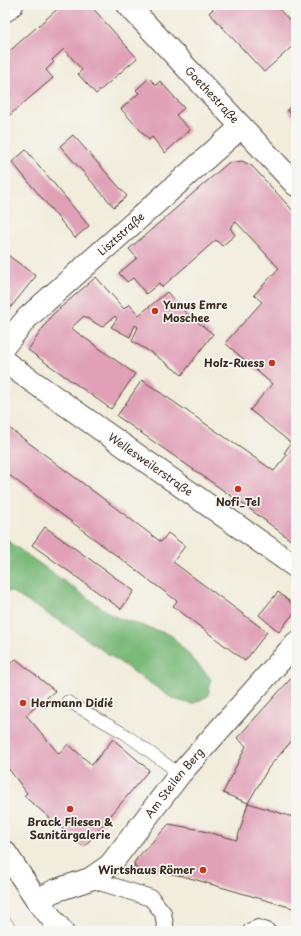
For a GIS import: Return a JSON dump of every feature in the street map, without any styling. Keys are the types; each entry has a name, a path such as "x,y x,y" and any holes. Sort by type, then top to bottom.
{"street":[{"path":"5,12 12,5"},
{"name":"Goethestraße","path":"128,5 241,128 296,184"},
{"name":"Lisztstraße","path":"5,345 33,313 241,128"},
{"name":"Wellesweilerstraße","path":"5,362 296,567"},
{"name":"Am Steilen Berg","path":"36,900 54,891 90,879 110,865 180,774 296,643"},
{"path":"5,853 36,900 62,931"},
{"path":"90,879 151,898 163,913 166,931"},
{"path":"251,931 258,928 267,931"}],"lane":[{"path":"67,701 125,734 180,774"},
{"path":"5,921 12,931"}],"green space":[{"path":"5,539 113,616 171,635 211,679 208,696 192,704 173,699 66,625 10,591 5,592"}],"building":[{"path":"62,5 90,5 137,58 96,94 78,74 82,70 64,49 52,60 54,62 46,70 53,78 5,119 5,55"},
{"path":"217,5 275,5 296,27 296,43 264,72 209,13"},
{"path":"149,78 156,85 160,81 184,108 176,115 190,130 165,153 152,137 149,140 121,109 139,93 136,90"},
{"path":"296,101 296,119 287,110"},
{"path":"73,135 127,196 114,207 60,146"},
{"path":"26,150 89,226 75,238 12,162"},
{"path":"242,161 252,166 296,214 296,544 247,507 117,416 142,380 274,471 287,455 284,453 291,443 250,410 272,384 225,343 262,302 254,295 279,268 236,222 230,228 235,235 222,246 216,240 162,287 159,283 146,294 133,278 127,282 119,273 137,258 129,249 228,163"},
{"path":"5,253 36,276 7,312 5,311"},
{"path":"96,277 124,309 129,304 139,315 167,292 186,313 213,334 182,375 155,355 132,341 138,327 135,325 130,337 111,327 117,319 115,316 102,327 84,316 71,328 135,374 111,409 28,350 52,315"},
{"path":"5,425 161,542 168,533 185,546 173,562 267,632 245,661 173,606 177,601 5,472"},
{"path":"45,527 134,591 121,609 32,545"},
{"path":"278,592 295,606 296,610 279,632 259,615"},
{"path":"16,659 55,691 26,715 59,754 68,744 92,765 113,739 149,770 84,847 24,796 27,793 5,764 5,668"},
{"path":"296,673 296,736 269,767 248,803 223,793 246,746 237,738"},
{"path":"248,803 296,818 296,909 183,876 148,870 139,870 135,867 134,863 137,858 169,824 196,829 237,840"}],"place":[{"name":"Yunus Emre Moschee","path":"155,311"},
{"name":"Holz-Ruess","path":"272,363"},
{"name":"Nofi_Tel","path":"238,489"},
{"name":"Hermann Didié","path":"23,703"},
{"name":"Brack Fliesen & Sanitärgalerie","path":"70,809"},
{"name":"Wirtshaus Römer","path":"203,870"}]}
